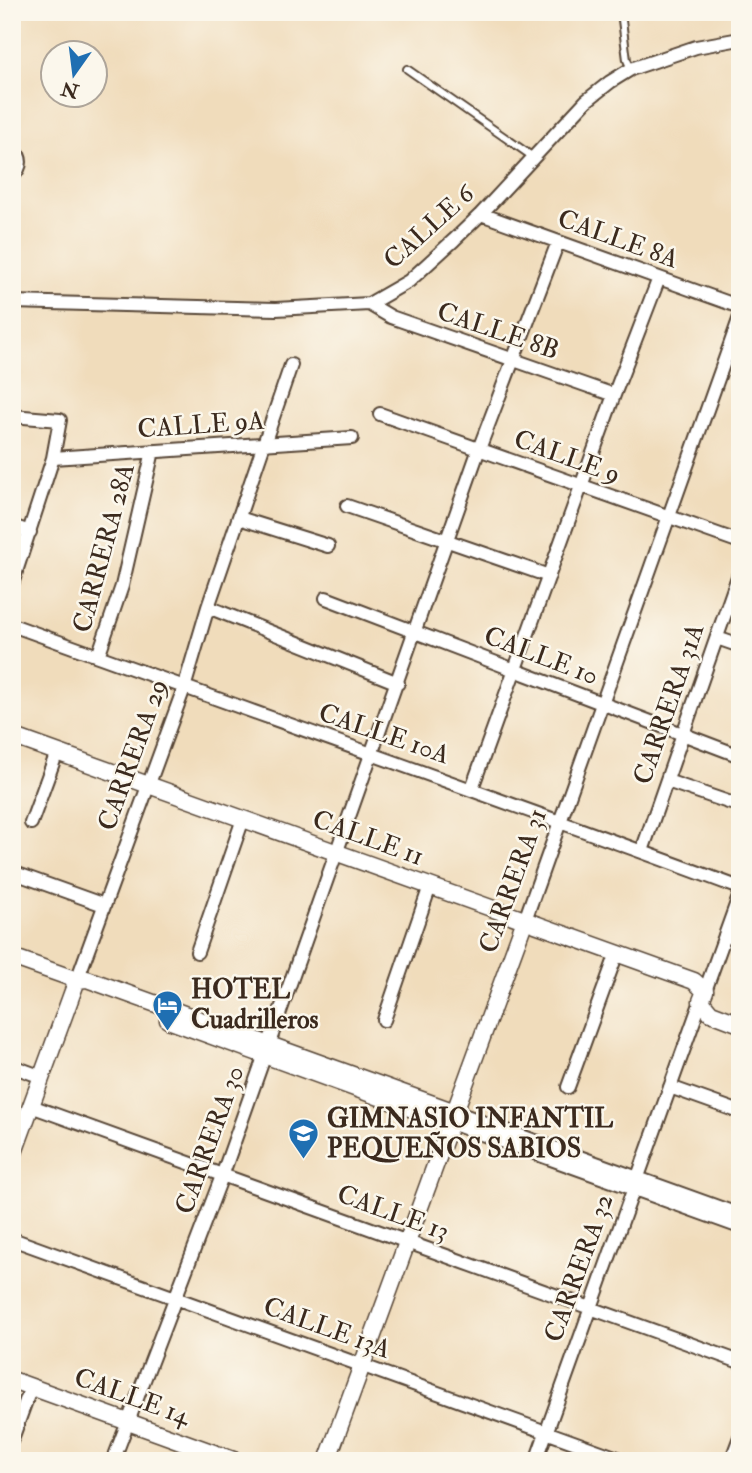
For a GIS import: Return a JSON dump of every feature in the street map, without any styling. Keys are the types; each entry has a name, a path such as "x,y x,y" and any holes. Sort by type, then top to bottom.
{"street":[{"name":"CALLE 6","path":"12,302 276,309 369,304 409,281 481,214 586,101 610,82 631,69 696,47 740,39"},
{"path":"12,147 19,153 21,161 19,170 12,177"},
{"name":"CALLE 8A","path":"481,214 740,307"},
{"name":"CARRERA 30","path":"113,1461 222,1176 511,359 558,242"},
{"path":"472,788 659,278"},
{"name":"CALLE 8B","path":"369,304 391,317 614,395"},
{"name":"CARRERA 31","path":"327,1461 561,821 740,317"},
{"name":"CARRERA 29","path":"12,1158 184,688 208,607 291,365"},
{"name":"CALLE 9","path":"380,414 740,542"},
{"path":"12,416 60,419 53,457 12,584"},
{"name":"CALLE 9A","path":"53,457 352,438"},
{"name":"CARRERA 28A","path":"98,656 122,586 153,451"},
{"path":"347,506 549,576"},
{"path":"239,518 328,545"},
{"path":"12,526 30,532"},
{"name":"CARRERA 31A","path":"642,851 740,571"},
{"name":"CALLE 10","path":"326,598 740,757"},
{"path":"208,607 398,682"},
{"name":"CALLE 10A","path":"12,625 472,788 740,888"},
{"path":"717,638 740,646"},
{"name":"CALLE 11","path":"12,736 694,981 711,1013 740,1024"},
{"path":"31,823 57,752"},
{"path":"667,781 731,803"},
{"path":"197,952 243,819"},
{"path":"12,873 104,905"},
{"path":"384,1020 430,886"},
{"name":"CARRERA 32","path":"536,1461 740,894"},
{"path":"725,935 740,940"},
{"path":"568,1087 617,953"},
{"path":"12,957 77,980 87,979 267,1051 636,1184 740,1227"},
{"path":"12,1066 42,1077"},
{"path":"670,1087 740,1112"},
{"name":"CALLE 13","path":"31,1106 740,1362"},
{"path":"636,1184 740,1215"},
{"name":"CALLE 13A","path":"12,1239 626,1461"},
{"name":"CALLE 14","path":"12,1380 236,1461"},
{"path":"12,1438 31,1387"},
{"path":"731,1461 740,1437"}],"lane":[{"path":"621,12 627,60 631,69"},
{"path":"407,69 533,157"}],"place":[{"name":"HOTEL Cuadrilleros","path":"168,1032"},
{"name":"GIMNASIO INFANTIL PEQUEÑOS SABIOS","path":"304,1161"}]}
